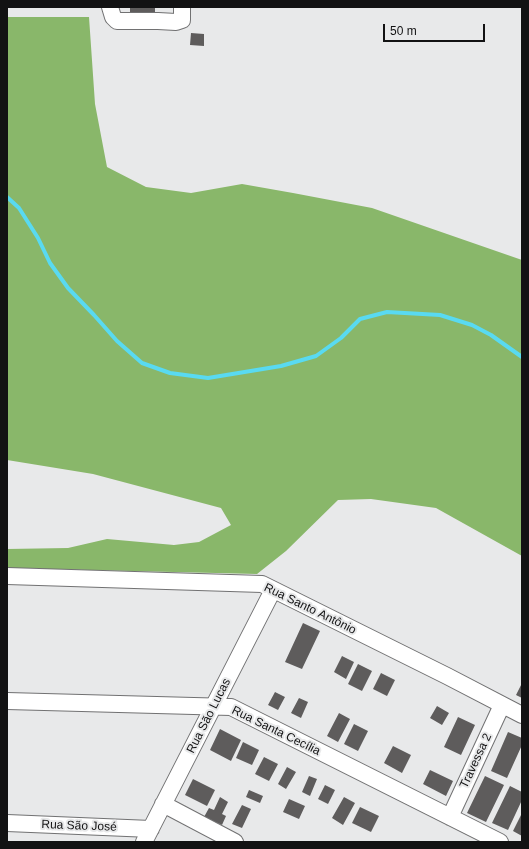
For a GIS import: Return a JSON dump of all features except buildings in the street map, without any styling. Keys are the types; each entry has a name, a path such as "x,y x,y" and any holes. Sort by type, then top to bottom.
{"street":[{"path":"110,7 112,17 118,20 176,22 182,20 182,7"},
{"name":"Rua Santo Antônio","path":"7,576 262,584 522,715"},
{"name":"Rua São Lucas","path":"147,836 273,590"},
{"name":"Rua Santa Cecília","path":"7,701 214,706 231,708 500,842"},
{"name":"Travessa 2","path":"450,817 502,705"},
{"path":"164,804 235,842"},
{"name":"Rua São José","path":"7,823 147,836"}],"green space":[{"path":"7,17 89,17 95,104 107,167 146,187 191,193 242,184 372,208 522,260 522,556 436,508 371,499 338,500 286,551 257,574 7,568 7,549 68,548 107,539 174,545 199,542 231,525 221,508 93,474 7,460"}],"waterway":[{"path":"7,197 19,208 38,238 50,263 68,288 117,341 142,363 170,373 208,378 281,366 316,356 341,338 360,319 387,312 440,315 472,325 491,335 522,357"}]}
